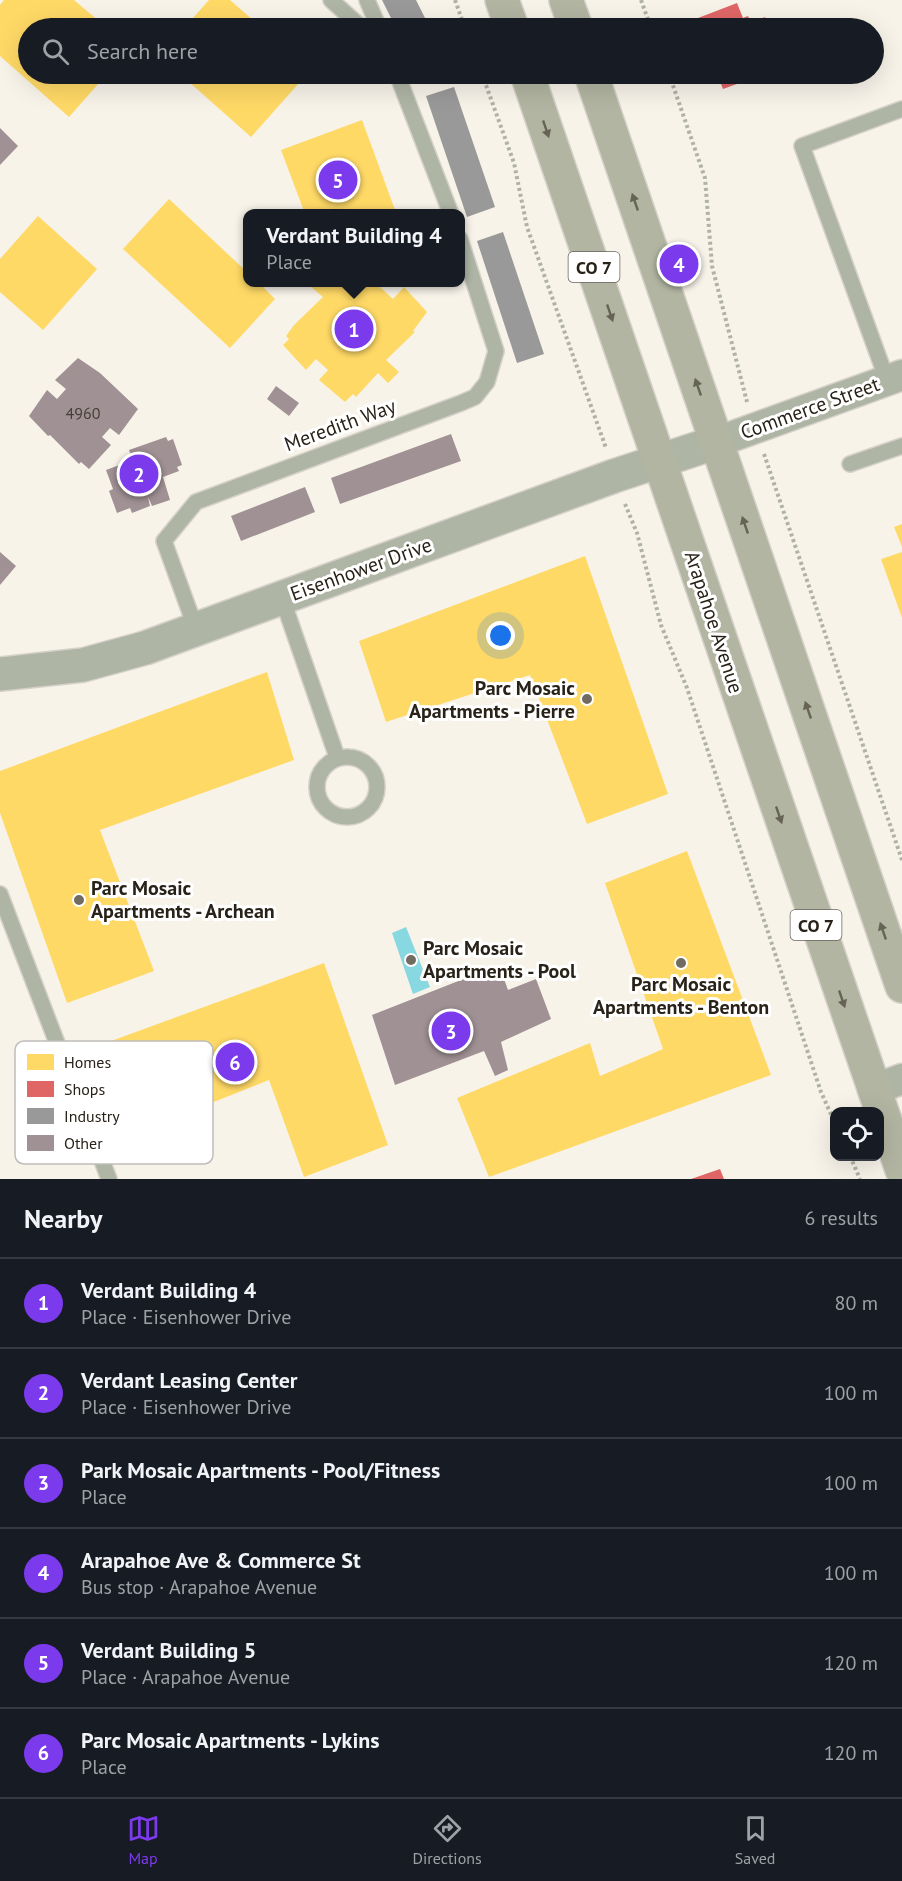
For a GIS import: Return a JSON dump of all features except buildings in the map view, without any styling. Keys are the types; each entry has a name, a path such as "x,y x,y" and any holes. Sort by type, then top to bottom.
{"main road":[{"path":"502,0 508,18"},
{"path":"566,0 572,18"},
{"name":"Arapahoe Avenue","path":"530,84 660,462 887,1084 902,1170"},
{"path":"594,84 902,987"}],"street":[{"name":"Commerce Street","path":"717,442 895,377"},
{"name":"Eisenhower Drive","path":"0,674 83,665 145,648 614,476 717,442"}],"lane":[{"path":"332,0 351,18"},
{"path":"367,0 375,18"},
{"path":"401,84 449,209"},
{"path":"895,377 802,146 902,109"},
{"name":"Meredith Way","path":"196,629 164,541 196,502 461,403 475,397 487,382 496,351 465,255"},
{"path":"850,464 902,446"},
{"path":"282,598 338,757"},
{"path":"348,756 366,763 376,779 378,789 370,807 353,817 334,814 325,808 316,790 321,770 338,757 348,756"},
{"path":"0,894 56,1041"},
{"path":"103,1164 109,1179"}],"path":[{"path":"455,0 461,18"},
{"path":"641,0 647,18"},
{"path":"486,84 514,163 527,227 587,389 614,476 637,533 661,625 687,688 821,1092 830,1112"},
{"path":"672,84 705,178 712,266 736,368 902,860"},
{"path":"852,1161 860,1179"}],"water":[{"name":"Parc Mosaic Apartments - Pool","path":"406,927 430,987 413,994 392,933"}],"place":[{"name":"Verdant Building 5","path":"338,180"},
{"name":"Arapahoe Ave & Commerce St","path":"679,264"},
{"name":"Verdant Building 4","path":"354,329"},
{"name":"Verdant Leasing Center","path":"139,474"},
{"name":"Parc Mosaic Apartments - Pierre","path":"587,699"},
{"name":"Parc Mosaic Apartments - Archean","path":"79,900"},
{"name":"Parc Mosaic Apartments - Pool","path":"411,960"},
{"name":"Parc Mosaic Apartments - Benton","path":"681,963"},
{"name":"Park Mosaic Apartments - Pool/Fitness","path":"451,1031"},
{"name":"Parc Mosaic Apartments - Lykins","path":"235,1062"}]}
